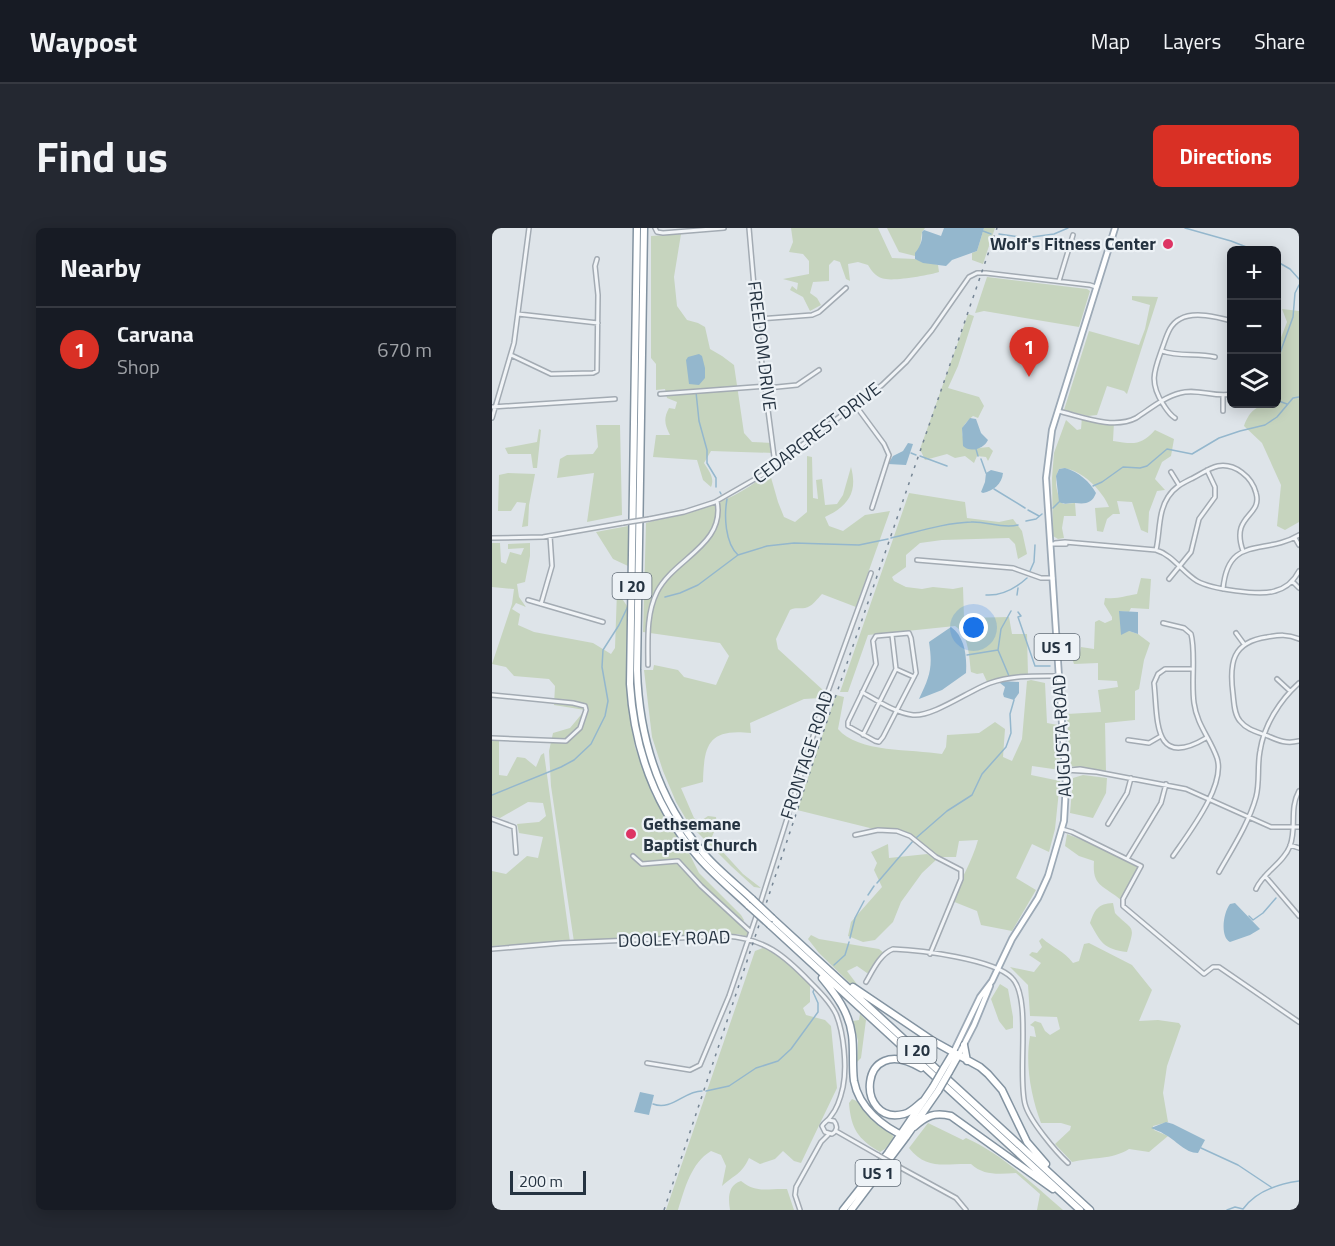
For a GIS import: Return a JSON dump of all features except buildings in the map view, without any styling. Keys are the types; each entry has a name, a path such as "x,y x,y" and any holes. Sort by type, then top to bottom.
{"highway":[{"name":"I 20","path":"637,228 630,684 634,722 645,768 666,811 699,858 749,906 834,974 1090,1210"},
{"name":"I 20","path":"644,228 637,670 640,713 649,757 662,788 674,811 705,854 752,899 793,947 1080,1210"},
{"path":"793,947 832,991 846,1014 852,1035 855,1084 864,1105 874,1116 903,1136"},
{"path":"834,974 955,1055 980,1067 995,1080 1027,1142 1061,1183"},
{"path":"964,1045 967,1060"},
{"name":"AUGUSTA ROAD","path":"843,1210 903,1136 914,1127 955,1055"},
{"path":"924,1101 903,1114 894,1115 885,1112 875,1104 870,1096 871,1075 883,1061 895,1058 908,1061 932,1074"},
{"name":"AUGUSTA ROAD","path":"850,1210 903,1136 924,1101 935,1089"},
{"path":"914,1127 932,1114 951,1116 1049,1187 1063,1194"}],"main road":[{"name":"AUGUSTA ROAD","path":"955,1055 964,1045 987,997 997,969 1048,876 1062,829 1067,798 1068,770 1059,676 1053,543 1046,478 1052,430 1090,298 1096,287 1115,228"},
{"name":"AUGUSTA ROAD","path":"955,1055 980,997 992,981"}],"street":[{"path":"492,418 511,355 529,228"},
{"path":"655,229 663,233 724,228"},
{"name":"FREEDOM DRIVE","path":"749,228 757,319 775,464"},
{"path":"1059,281 1073,235"},
{"path":"511,355 551,374 595,372 598,323 595,266 597,259"},
{"name":"CEDARCREST DRIVE","path":"492,538 550,536 684,512 717,501 748,484 882,385 908,359 943,317 971,275 982,272 1096,287"},
{"path":"757,319 812,315 819,312 846,288"},
{"path":"518,314 598,323"},
{"path":"1175,418 1168,413 1161,401 1155,389 1154,377 1170,328 1182,318 1197,316 1227,320"},
{"path":"1162,351 1174,355 1197,354 1215,357"},
{"path":"660,394 797,385 819,370"},
{"path":"1058,411 1101,421 1122,422 1134,418 1161,401 1187,391 1227,395"},
{"path":"1223,395 1223,411"},
{"path":"494,407 615,399"},
{"path":"856,406 884,444 889,455 872,508"},
{"path":"1156,550 1163,506 1170,494 1179,485 1207,470 1229,464 1244,474 1254,487 1257,496 1255,508 1242,523 1240,530 1239,539 1244,551"},
{"path":"1169,579 1193,548 1199,519 1215,497 1215,487 1207,470"},
{"path":"1171,472 1179,485"},
{"path":"648,665 649,618 653,600 666,579 709,538 718,516 717,501"},
{"path":"541,604 552,566 550,536"},
{"path":"1223,589 1227,567 1234,557 1244,551 1281,543 1297,536 1299,545"},
{"path":"1053,543 1156,550 1167,555 1203,584 1223,589 1266,593 1279,590 1292,581 1299,571"},
{"path":"917,560 1012,568 1041,578 1053,578"},
{"name":"FRONTAGE ROAD","path":"647,1063 690,1070 700,1065 729,996 823,705 871,573"},
{"path":"1292,581 1299,588"},
{"path":"528,600 603,622"},
{"path":"1163,623 1191,630 1194,707 1198,723 1215,753 1218,769 1216,781 1201,814 1173,856"},
{"path":"909,633 916,673 914,677 879,742 848,726 876,664 873,640 876,636 909,633"},
{"path":"1236,633 1245,644"},
{"path":"863,735 896,669 892,635"},
{"path":"1299,639 1286,635 1256,639 1245,644 1236,655 1231,668 1236,715 1246,728 1282,742 1299,741"},
{"path":"1159,666 1161,670"},
{"path":"896,669 914,677"},
{"path":"1161,670 1191,669"},
{"path":"1161,670 1154,683 1157,721 1161,736 1169,744 1182,748 1192,746 1206,738"},
{"path":"862,692 897,710 910,714 921,714 933,711 988,684 1006,678 1059,676"},
{"path":"1276,680 1290,692"},
{"path":"1219,872 1248,817 1257,791 1260,749 1270,720 1299,683"},
{"path":"492,695 573,703 585,706 586,710 580,728 566,741 492,738"},
{"path":"1128,740 1146,743 1161,736"},
{"path":"1068,770 1096,772 1166,784 1208,798 1271,827 1299,827"},
{"path":"1108,824 1127,793 1131,778"},
{"path":"1127,859 1161,803 1166,784"},
{"path":"1256,890 1290,845 1294,827 1292,811 1299,791"},
{"path":"492,819 514,828 516,853"},
{"path":"1062,829 1141,866 1123,899 1125,908 1204,974 1215,966 1221,968 1299,1022"},
{"path":"855,835 878,830 897,831 910,836 936,858 961,870 961,879 930,954"},
{"path":"1290,845 1299,848"},
{"path":"633,856 642,864 678,861 701,886 751,932"},
{"path":"1265,876 1299,916"},
{"name":"DOOLEY ROAD","path":"492,949 559,943 725,936 748,939 773,949 786,957 835,1012 842,1032 844,1086 834,1121"},
{"path":"866,982 888,951 896,949 980,962 1011,976 1021,994 1026,1106 1050,1144 1068,1163"},
{"name":"DOOLEY ROAD","path":"828,1120 836,1109"},
{"path":"821,1142 823,1124 828,1120 834,1121 837,1126 836,1131"},
{"path":"823,1129 828,1134"},
{"path":"800,1210 795,1195 796,1187 821,1142 828,1134 836,1131"},
{"path":"836,1131 956,1198 966,1210"}],"green space":[{"path":"791,228 878,228 892,258 915,259 938,265 939,272 886,279 875,274 868,265 858,262 848,264 850,281 846,279 840,262 834,260 829,265 829,281 813,282 810,293 821,305 810,311 803,297 790,290 792,286 797,290 798,283 783,279 809,274 809,261 803,254 789,252 793,242"},
{"path":"887,228 925,228 915,256 899,252"},
{"path":"984,228 995,228 983,264 972,260 972,253 977,251"},
{"path":"681,234 674,277 677,306 687,320 705,327 710,349 734,365 744,433 752,442 773,443 774,453 711,451 704,463 712,478 711,487 703,480 697,460 653,457 656,435 670,435 665,419 669,408 675,409 677,402 667,398 665,389 656,390 656,364 651,358 651,236"},
{"path":"987,277 1087,289 1090,291 1079,327 984,311 975,313"},
{"path":"1132,296 1158,297 1127,394 1107,386 1097,415 1088,416 1064,410 1089,331 1139,345 1150,305 1132,300"},
{"path":"1282,309 1299,311 1299,522 1285,530 1277,526 1281,485 1262,443 1244,426 1249,415 1256,409 1281,408 1281,338 1287,322"},
{"path":"968,314 974,316 958,366 948,388 979,397 984,406 978,418 973,416 965,424 963,435 968,449 989,447 993,451 988,461 986,457 977,456 974,463 965,456 955,458 947,454 925,460 920,449"},
{"path":"1082,417 1114,422 1113,441 1136,443 1155,430 1174,439 1171,456 1162,462 1155,479 1165,490 1157,491 1149,512 1148,533 1141,530 1132,502 1117,501 1120,514 1113,514 1107,519 1103,532 1097,531 1095,508 1109,507 1106,501 1096,487 1082,475 1074,471 1059,469 1056,488 1059,497 1063,504 1075,503 1076,516 1064,516 1062,528 1064,538 1058,539 1053,536 1054,453 1066,420 1077,430 1081,429"},
{"path":"596,425 620,425 622,515 587,522 594,473 557,478 560,459 567,455 593,454 598,447"},
{"path":"539,429 541,430 537,468 533,468 531,454 508,454 505,448 537,442"},
{"path":"807,456 812,457 813,498 818,499 816,480 822,479 825,505 837,504 843,495 851,467 852,491 840,508 825,517 829,526 843,531 865,515 890,511 856,607 822,594 808,607 790,610 776,639 778,649 824,691 821,698 804,699 750,723 751,733 726,733 717,737 707,749 703,782 681,788 694,818 699,822 708,816 716,817 717,825 711,839 743,874 761,888 754,887 689,824 676,802 652,737 644,670 653,670 654,665 678,670 684,677 716,685 729,656 720,643 643,632 646,523 716,504 747,488 766,474 770,474 784,517 795,522 807,512"},
{"path":"535,474 529,505 528,526 522,527 526,503 517,502 511,511 498,511 499,475"},
{"path":"909,493 965,502 967,518 999,522 1013,519 1022,531 1027,554 1018,559 1015,544 1009,538 920,543 906,555 906,567 892,577 894,581 906,587 953,589 963,587 964,618 1009,617 1012,634 1027,634 1028,676 988,684 983,673 971,672 966,640 955,626 868,635 848,692 840,692"},
{"path":"628,526 628,566 613,559 596,532"},
{"path":"492,543 500,543 501,562 506,564 510,552 521,555 524,548 508,549 508,544 530,543 525,582 517,584 519,597 526,607 516,603 512,609 520,614 518,625 534,632 593,643 611,654 615,648 617,591 627,606 627,699 635,747 653,796 688,851 699,873 741,915 744,920 741,924 749,932 748,937 738,934 574,942 551,786 549,751 553,733 570,728 585,710 554,705 555,686 549,679 514,676 506,667 492,664 512,604 514,589 492,587"},
{"path":"1141,578 1151,579 1149,609 1131,608 1129,612 1120,611 1129,631 1138,634 1150,643 1144,660 1139,689 1135,691 1135,720 1105,723 1106,771 1070,766 1067,714 1101,712 1098,690 1118,687 1117,681 1098,680 1098,663 1074,664 1072,658 1076,658 1081,647 1094,649 1095,622 1099,620 1105,623 1112,620 1104,604 1105,598 1137,594"},
{"path":"1027,681 1045,683 1047,723 1058,725 1060,770 1032,766 1031,775 1060,781 1055,829 1049,852 1032,844 1016,878 1036,890 1012,931 981,925 977,911 952,901 978,840 959,841 956,857 936,857 914,839 897,831 878,830 797,810 836,695 844,697 838,729 847,737 858,742 886,749 942,754 946,747 947,735 979,733 995,722 1005,729 1003,757 1012,761 1022,739"},
{"path":"492,741 499,741 499,775 507,776 517,757 525,758 536,767 544,753 570,942 492,946 492,871 506,874 527,856 538,858 543,837 519,833 517,824 539,822 546,816 543,803 528,802 500,818 492,816"},
{"path":"1083,775 1107,778 1106,793 1093,818 1070,813 1073,778"},
{"path":"1067,834 1139,868 1121,900 1097,881 1094,861 1079,856 1065,846"},
{"path":"888,844 889,858 927,854 937,859 922,873 901,902 893,922 875,940 863,942 848,936 851,922 882,887 874,870 877,863 871,852"},
{"path":"1113,903 1115,913 1132,932 1127,952 1104,944 1090,923 1098,908"},
{"path":"811,935 819,939 879,949 885,954 872,972 867,973 857,966 847,971 859,987 856,989 819,953 808,939"},
{"path":"1042,938 1073,963 1079,961 1084,944 1089,943 1132,965 1152,990 1139,1021 1158,1020 1179,1023 1181,1026 1167,1066 1163,1093 1168,1122 1153,1126 1154,1130 1168,1136 1149,1152 1129,1149 1109,1157 1072,1162 1055,1144 1070,1130 1071,1126 1061,1123 1041,1123 1030,1080 1028,1058 1030,1036 1036,1037 1034,1027 1030,1025 1035,1021 1041,1023 1050,1035 1060,1029 1057,1017 1030,1016 1028,985 1010,967 1034,972 1041,963 1029,955 1032,952 1037,953 1042,947 1039,941"},
{"path":"768,946 786,957 810,981 810,1002 803,1008 806,1015 825,1020 831,1026 837,1088 801,1163 794,1161 783,1151 775,1159 760,1164 749,1158 741,1171 722,1186 726,1166 721,1155 711,1151 698,1162 694,1169 678,1210 666,1210 755,951"},
{"path":"1000,984 1008,989 1013,1017 1013,1028 1006,1030 999,1021 991,999"},
{"path":"860,1014 866,1020 861,1058 857,1062 858,1041 853,1021 859,1020"},
{"path":"852,1099 858,1102 872,1119 890,1132 894,1138 880,1152 866,1143 854,1127 849,1103"},
{"path":"928,1123 963,1140 966,1138 992,1152 1017,1170 1063,1210 1037,1210 1040,1194 1016,1173 992,1173 981,1171 971,1164 937,1164 923,1160 909,1148"},
{"path":"741,1181 752,1188 763,1190 787,1189 794,1210 730,1210 731,1189"}],"water":[{"path":"944,228 984,228 977,251 952,260 946,266 923,263 915,259 915,253 922,241 922,232 924,230 941,236"},
{"path":"699,354 702,356 705,368 705,378 699,385 689,384 686,360 688,357"},
{"path":"970,418 976,419 981,433 988,440 977,449 963,446 962,428"},
{"path":"908,443 913,444 906,465 888,464 893,456 903,451"},
{"path":"1065,468 1084,478 1091,485 1096,493 1090,501 1065,504 1059,502 1056,476 1059,469"},
{"path":"991,470 1003,473 1001,480 990,491 983,493 981,492 986,473"},
{"path":"1119,611 1138,612 1138,634 1129,631 1121,635"},
{"path":"951,627 956,631 964,647 966,673 942,690 919,699 930,672 929,642"},
{"path":"1002,681 1019,682 1019,693 1014,700 1004,697 1005,687 1000,683"},
{"path":"1235,903 1260,929 1230,942 1225,935 1224,919 1230,904"},
{"path":"640,1092 654,1095 649,1115 634,1112"},
{"path":"1166,1122 1205,1140 1198,1153 1189,1151 1151,1128"}],"waterway":[{"path":"1025,238 1054,234 1068,228"},
{"path":"1185,228 1244,246"},
{"path":"983,231 991,234"},
{"path":"999,234 1020,237"},
{"path":"1281,264 1290,269 1299,279"},
{"path":"1280,354 1293,317 1295,293 1299,285"},
{"path":"696,392 699,421 707,450 707,463 716,478 716,487"},
{"path":"1093,486 1123,467 1147,466 1167,449 1192,454 1219,438 1265,425 1277,417 1293,398 1299,397"},
{"path":"1281,402 1287,404"},
{"path":"976,449 978,456"},
{"path":"911,453 916,455"},
{"path":"920,456 947,466"},
{"path":"981,459 986,473"},
{"path":"994,489 1025,508"},
{"path":"727,499 726,529 730,544 738,555"},
{"path":"1053,508 1059,502"},
{"path":"1028,510 1039,516"},
{"path":"1026,521 1036,519 1042,514"},
{"path":"891,538 961,523 1018,525"},
{"path":"665,597 698,585 738,555 767,546 794,543 859,545 888,539"},
{"path":"1030,571 1034,562 1035,545"},
{"path":"986,595 1008,591 1027,578"},
{"path":"1017,595 1018,588"},
{"path":"647,598 651,597"},
{"path":"492,795 561,767 574,760 591,744 605,716 608,701 602,667 603,650 628,606"},
{"path":"1009,676 998,650 1001,629 1011,611"},
{"path":"1018,612 1035,666 1050,666"},
{"path":"967,655 998,650"},
{"path":"1070,657 1074,656"},
{"path":"916,838 947,811 972,795 982,774 1006,747 1011,733 1010,714 1014,700"},
{"path":"877,883 913,841"},
{"path":"868,895 874,886"},
{"path":"1249,916 1253,920 1263,913 1276,898"},
{"path":"850,938 855,918 864,901"},
{"path":"834,965 845,955 849,942"},
{"path":"706,1091 729,1086 756,1068 778,1061 791,1049 818,1012 818,1003 813,992 815,987"},
{"path":"653,1104 666,1105 689,1094 702,1091"},
{"path":"1201,1148 1238,1165 1271,1187"},
{"path":"1227,1210 1235,1207 1243,1209 1254,1197 1268,1189 1299,1181"}],"railway":[{"path":"664,1210 824,730 997,228"}],"place":[{"name":"Wolf's Fitness Center","path":"1168,244"},
{"name":"Carvana","path":"1029,377"},
{"name":"Gethsemane Baptist Church","path":"631,834"}]}
